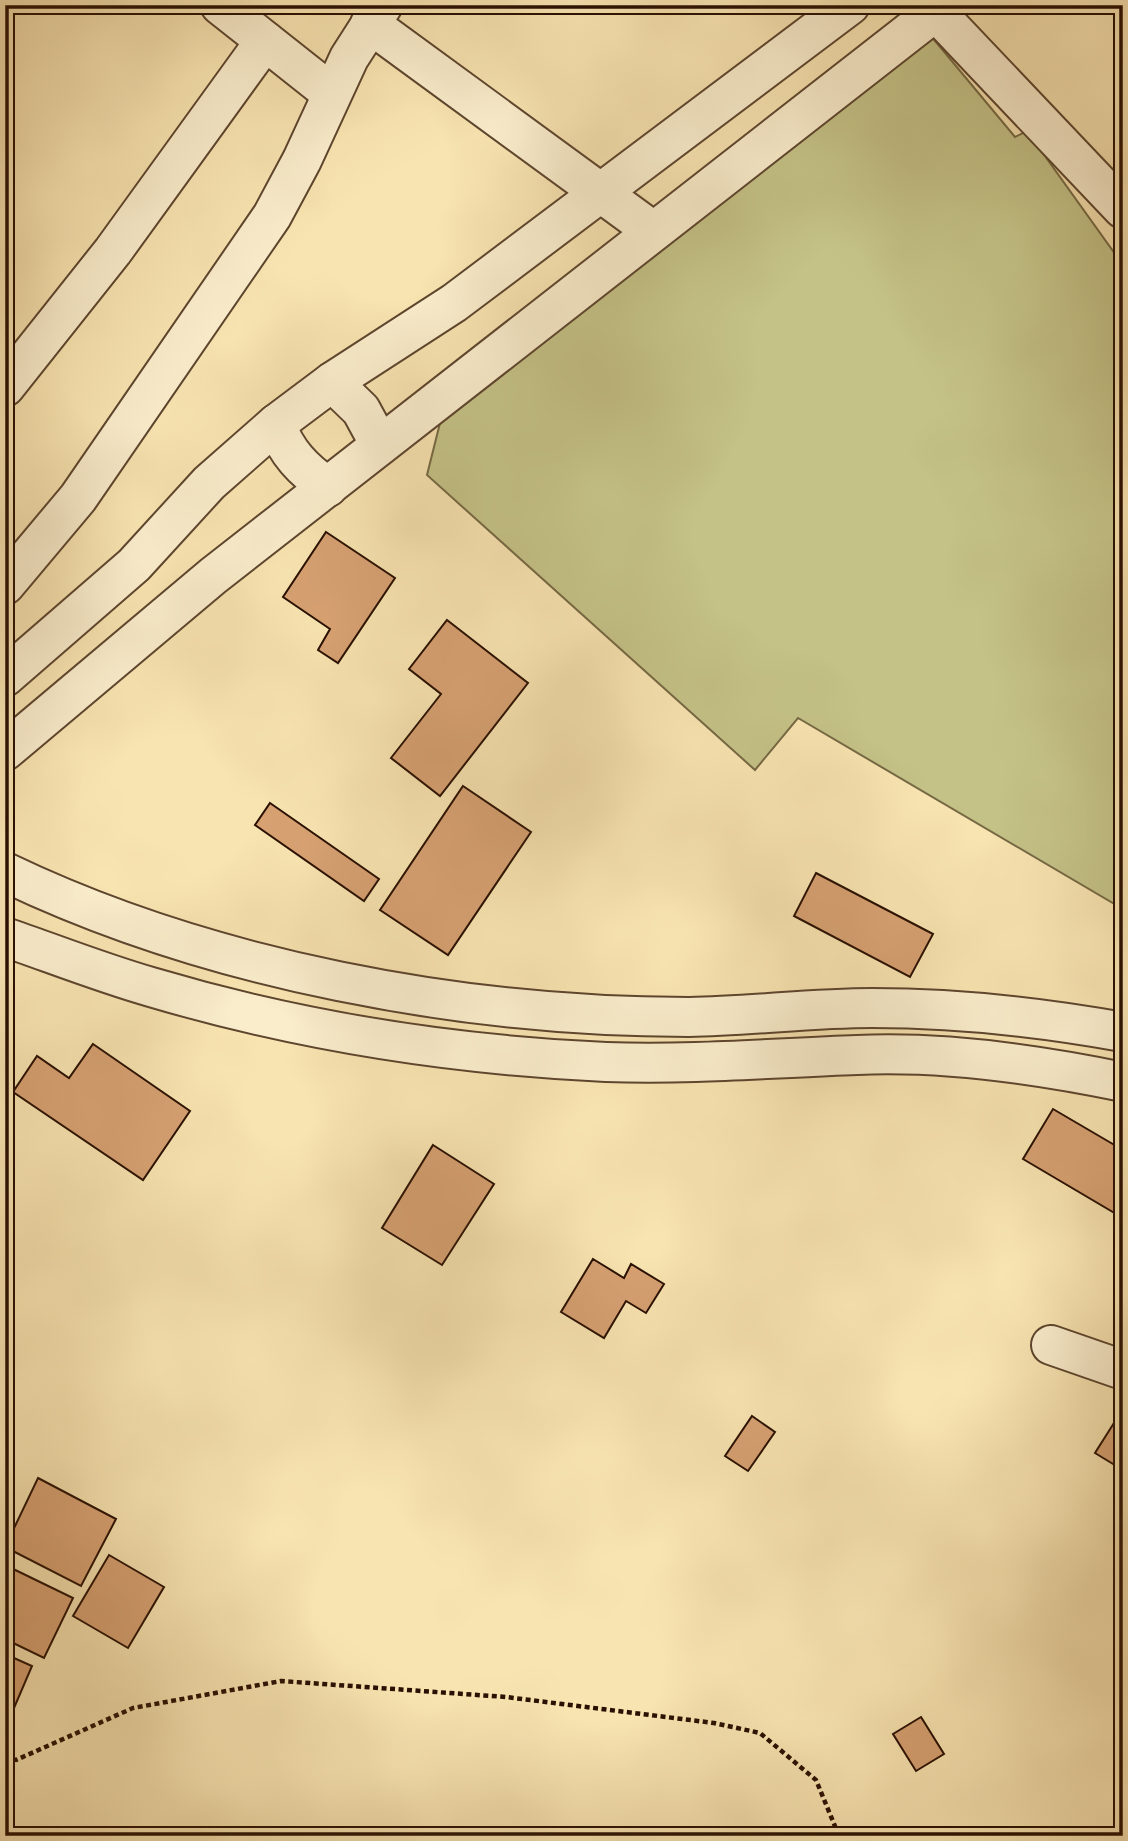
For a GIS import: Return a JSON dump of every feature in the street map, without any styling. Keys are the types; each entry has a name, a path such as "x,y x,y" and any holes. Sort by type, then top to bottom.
{"street":[{"path":"220,5 331,93"},
{"path":"5,677 134,565 209,483 276,424 332,382 454,303 850,5"},
{"path":"5,751 213,576 940,8 1117,192"},
{"path":"5,585 78,498 272,216 302,160 331,93 377,15 653,231"},
{"path":"5,387 113,251 265,41"},
{"path":"332,382 361,410 380,445"},
{"path":"276,424 281,439 299,465 328,487"},
{"path":"5,872 176,939 247,959 416,994 597,1014 687,1017 869,1008 937,1009 1047,1018 1123,1032"},
{"path":"5,937 149,986 222,1006 371,1038 447,1049 582,1060 690,1063 858,1055 930,1056 1074,1072 1123,1082"},
{"path":"1074,1072 1085,1025"},
{"path":"1051,1345 1123,1370"}],"path":[{"path":"5,1756 16,1760 133,1708 281,1681 506,1697 714,1723 760,1733 816,1780 839,1836"}],"shaded area":[{"path":"916,18 1015,137 1027,131 1123,265 1123,909 798,718 755,770 427,475 445,403"}],"building":[{"path":"326,532 395,578 338,663 318,650 330,629 283,597"},
{"path":"447,620 528,683 440,796 391,758 441,694 409,669"},
{"path":"463,786 531,832 448,955 380,910"},
{"path":"270,803 379,879 364,901 255,825"},
{"path":"816,873 933,934 910,977 794,916"},
{"path":"93,1044 190,1111 143,1180 13,1092 37,1056 69,1078"},
{"path":"1053,1109 1123,1150 1123,1218 1023,1159"},
{"path":"433,1145 494,1184 442,1265 382,1228"},
{"path":"593,1259 624,1278 631,1264 664,1284 646,1313 626,1301 604,1338 561,1312"},
{"path":"1119,1415 1123,1417 1123,1470 1095,1453"},
{"path":"752,1416 775,1432 748,1471 725,1456"},
{"path":"38,1478 116,1519 81,1586 5,1547"},
{"path":"109,1555 164,1587 128,1648 73,1616"},
{"path":"5,1565 73,1598 44,1658 5,1639"},
{"path":"5,1654 32,1666 8,1722 5,1721"},
{"path":"921,1717 944,1754 916,1771 893,1734"}]}
